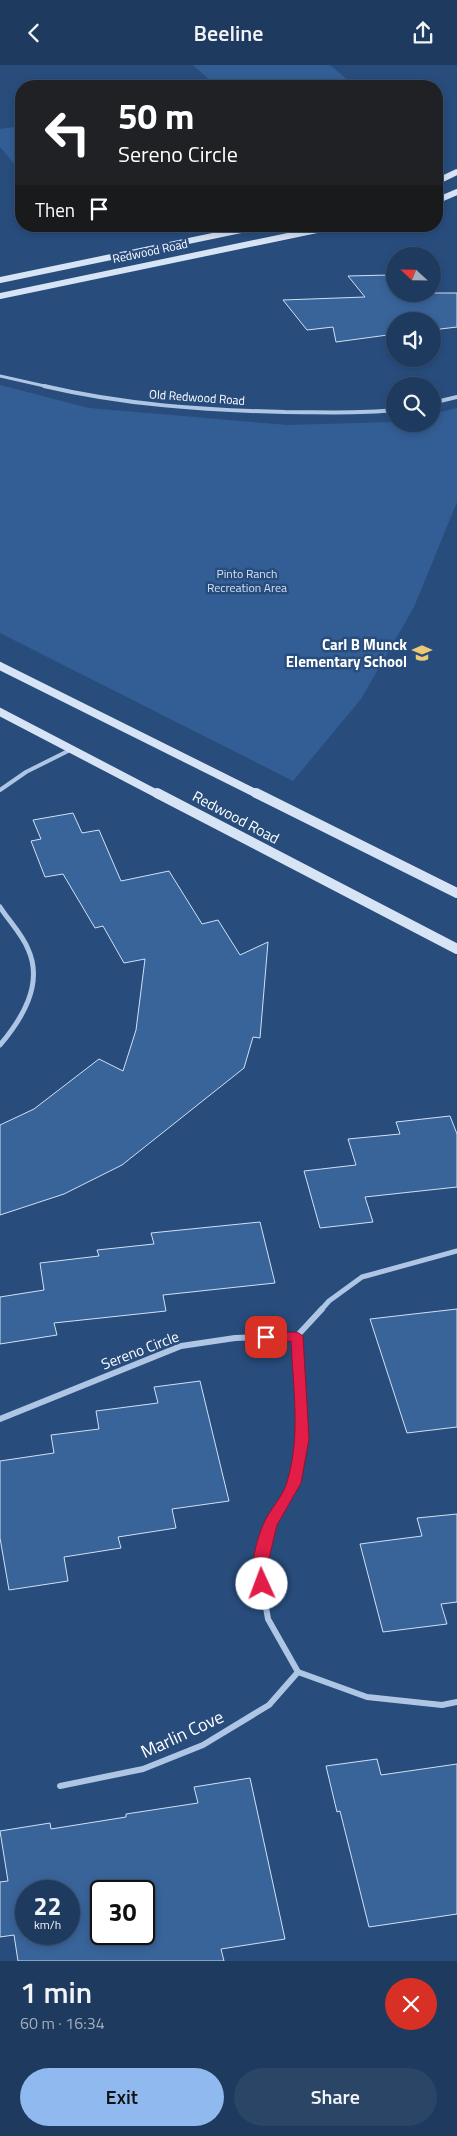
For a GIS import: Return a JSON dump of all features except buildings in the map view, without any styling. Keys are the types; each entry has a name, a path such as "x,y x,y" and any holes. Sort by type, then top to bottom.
{"main road":[{"path":"443,179 457,172"},
{"path":"443,198 457,192"},
{"name":"Redwood Road","path":"0,280 232,232"},
{"name":"Redwood Road","path":"0,296 307,232"},
{"name":"Redwood Road","path":"0,666 457,893"},
{"name":"Redwood Road","path":"0,713 73,749 457,949"}],"street":[{"name":"Old Redwood Road","path":"0,376 95,398 200,410 329,413 386,411"},
{"path":"441,401 457,397"},
{"path":"0,790 26,773 73,749"},
{"path":"0,907 30,952 34,989 19,1023 0,1045"},
{"path":"457,1251 362,1277 329,1301 297,1336 302,1439 294,1483 270,1525 260,1567 268,1619 298,1672 367,1697 442,1705 457,1702"},
{"name":"Sereno Circle","path":"0,1419 181,1346 235,1338 297,1336"},
{"name":"Marlin Cove","path":"60,1786 144,1769 203,1745 269,1705 298,1672"}],"green space":[{"path":"193,65 330,65 348,80 209,80"},
{"path":"15,127 15,165 0,147 0,129"},
{"name":"Pinto Ranch Recreation Area","path":"0,385 89,408 287,425 386,422 386,432 441,432 441,412 457,408 457,502 414,607 361,699 293,781 0,633"}],"place":[{"name":"Carl B Munck Elementary School","path":"422,653"}],"route":[{"path":"262,1584 260,1567 270,1525 294,1483 302,1439 297,1336 266,1337"}]}
